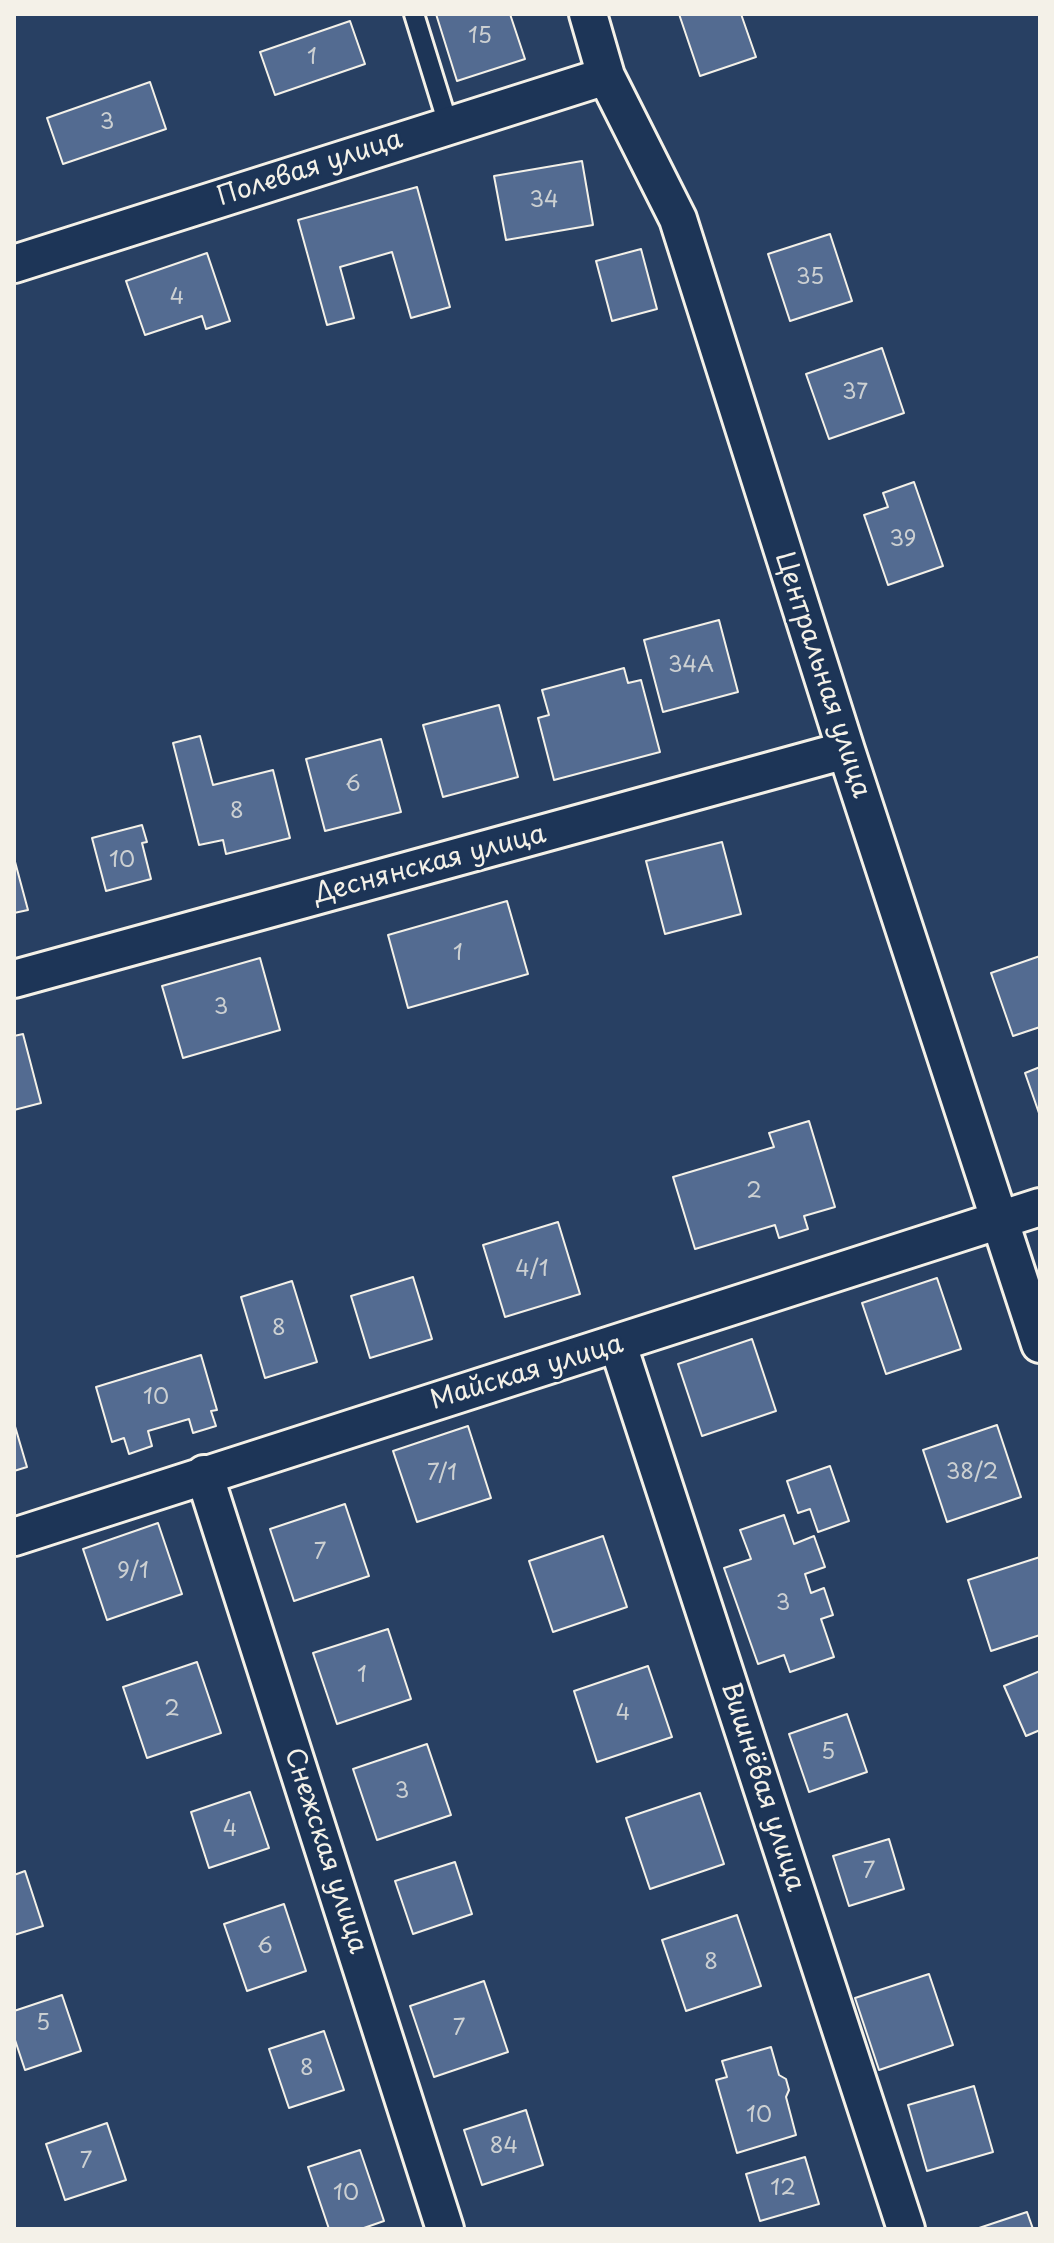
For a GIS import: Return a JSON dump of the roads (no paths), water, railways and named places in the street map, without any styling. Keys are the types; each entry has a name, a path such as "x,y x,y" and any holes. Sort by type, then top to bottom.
{"street":[{"name":"Центральная улица","path":"588,14 606,76 678,219 846,750 1040,1344"},
{"name":"Полевая улица","path":"14,264 606,76"},
{"name":"Деснянская улица","path":"14,979 846,750"},
{"name":"Майская улица","path":"14,1537 1040,1207"},
{"name":"Вишнёвая улица","path":"618,1345 906,2229"},
{"name":"Снежская улица","path":"204,1474 445,2229"}],"lane":[{"path":"414,14 448,124"}]}
